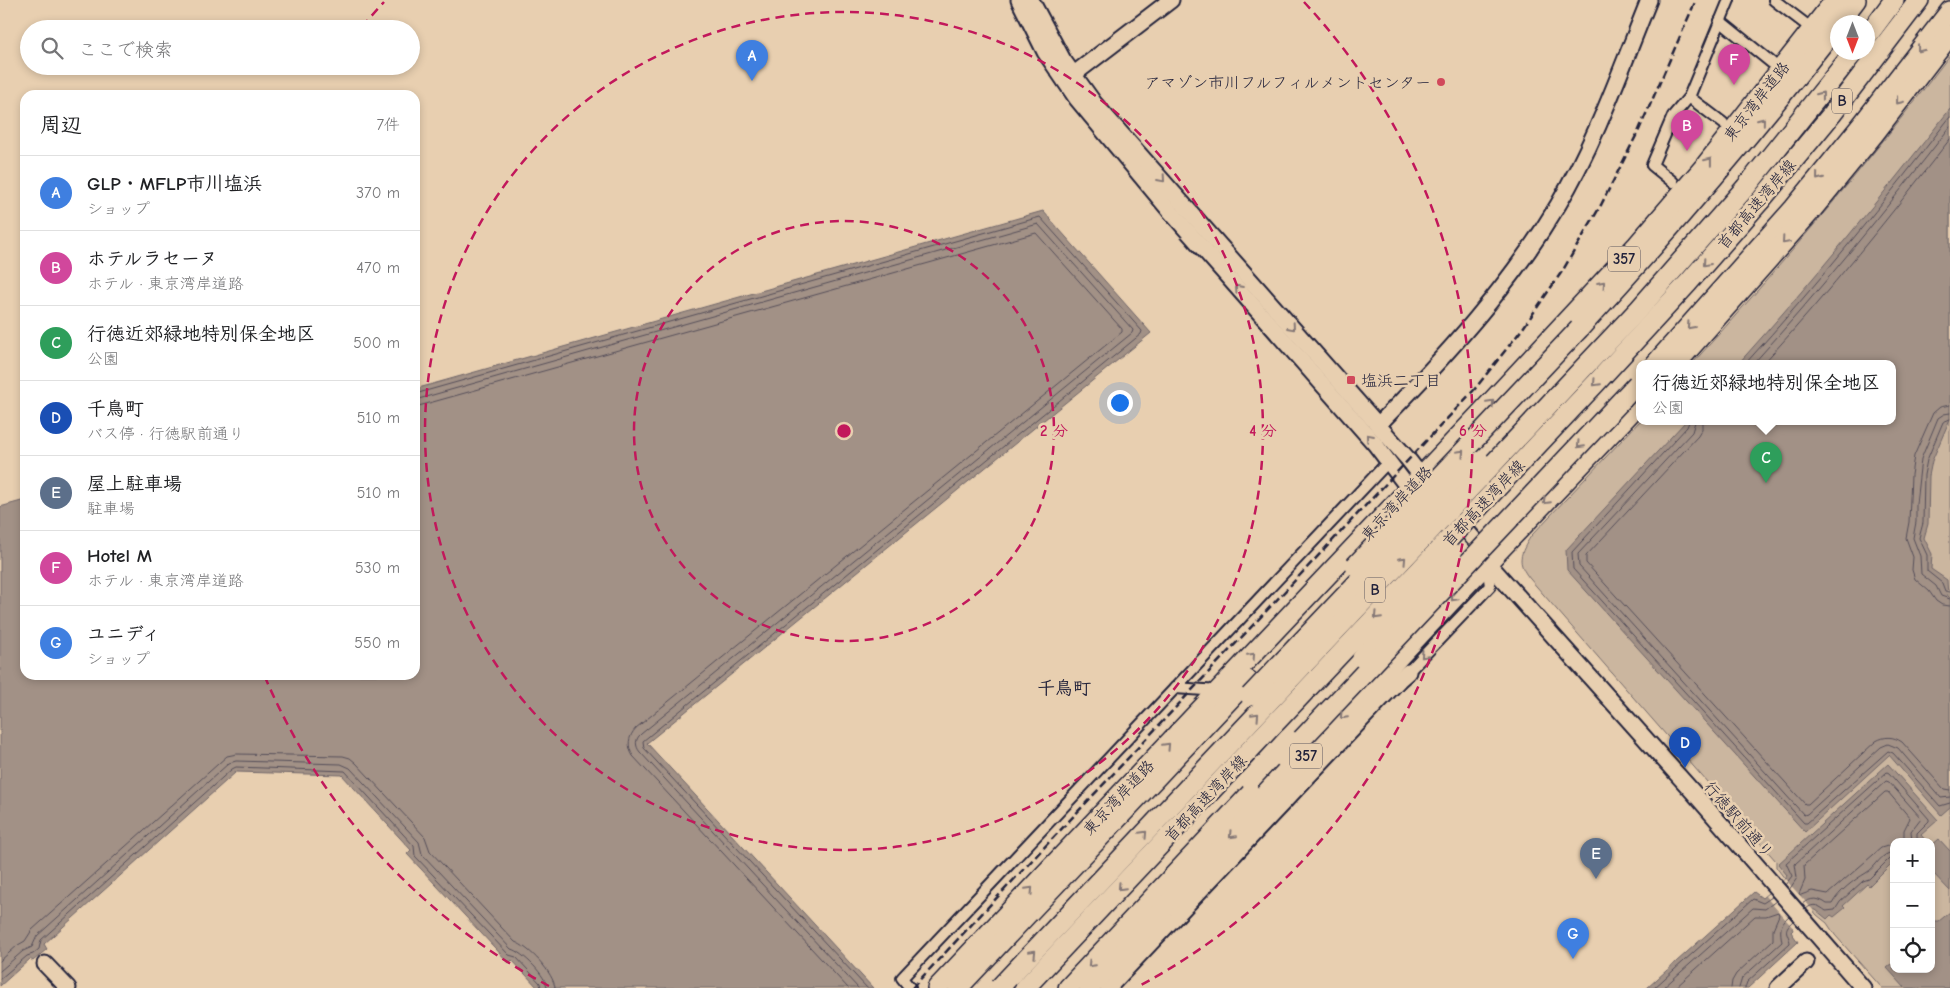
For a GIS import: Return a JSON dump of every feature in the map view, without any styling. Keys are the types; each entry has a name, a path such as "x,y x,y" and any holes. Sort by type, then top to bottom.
{"highway":[{"name":"東京湾岸道路","path":"959,986 1054,874 1219,691 1582,306 1664,215 1835,0"},
{"name":"東京湾岸道路","path":"1845,15 1856,0"},
{"path":"1875,26 1894,0"},
{"name":"首都高速湾岸線","path":"1025,988 1489,497 1681,290 1761,200 1832,114 1919,0"},
{"path":"1659,360 1794,208 1950,11"},
{"name":"東京湾岸道路","path":"937,988 1054,874 1159,776 1181,765 1249,688 1708,186 1830,34"},
{"path":"1680,360 1811,212 1950,35"},
{"name":"首都高速湾岸線","path":"999,988 1639,309 1746,188 1848,60"},
{"path":"1249,688 1411,526 1495,447 1589,353 1639,309"},
{"name":"357","path":"1089,988 1144,907 1636,385"},
{"name":"357","path":"1068,988 1119,945 1636,407"},
{"path":"1144,907 1250,780 1396,620 1468,534 1478,520 1489,497"}],"street":[{"path":"1019,0 1045,52 1134,158 1324,376 1388,462 1415,483"},
{"path":"1031,0 1069,79"},
{"path":"1069,79 1171,0"},
{"path":"1378,425 1473,323 1534,243 1559,204 1581,162 1606,106 1649,0"},
{"path":"1673,182 1652,165 1673,116 1689,97 1729,0"},
{"path":"1774,0 1812,29"},
{"path":"1720,21 1772,62"},
{"path":"1689,97 1723,123"},
{"path":"1108,988 1379,700 1490,586 1487,562 1466,555 1415,483 1378,425 1324,376"},
{"path":"910,988 902,978 1388,462"},
{"name":"行徳駅前通り","path":"1487,562 1863,988"},
{"path":"1175,688 1219,691"},
{"path":"1778,988 1806,962"},
{"path":"46,964 68,988"}],"shaded area":[{"path":"1950,55 1950,988 1882,988 1835,935 1827,923 1817,915 1785,879 1776,867 1776,861 1530,579 1521,563 1522,553 1531,536 1636,425 1896,425 1896,360 1696,360 1824,212"}],"water":[{"path":"1950,109 1950,419 1932,461 1929,476 1928,524 1924,538 1932,554 1931,569 1947,580 1948,596 1950,598 1950,807 1941,815 1889,755 1805,832 1567,570 1566,550 1682,425 1896,425 1896,360 1742,360 1793,302"},
{"path":"1043,211 1151,333 647,743 873,988 538,988 512,960 509,963 407,854 411,850 342,775 236,772 44,944 47,949 33,961 30,959 0,986 0,507 20,501 20,680 420,680 420,388"},
{"path":"1888,764 1938,820 1921,835 1924,838 1890,838 1890,865 1869,886 1867,884 1843,906 1845,908 1834,917 1831,915 1827,919 1816,910 1813,910 1792,928 1791,932 1798,942 1748,988 1647,988 1754,892 1762,898 1785,879 1787,875 1778,864"},
{"path":"1939,839 1950,851 1950,891 1935,875 1935,842"},
{"path":"1950,912 1950,988 1905,988 1892,973 1935,973 1935,921 1939,921"}],"pier":[{"path":"1785,879 1814,911 1794,929 1765,896"}],"railway":[{"path":"912,988 1474,390 1523,328 1563,270 1601,205 1639,130 1696,0"}],"place":[{"name":"GLP・MFLP市川塩浜","path":"752,81"},
{"name":"アマゾン市川フルフィルメントセンター","path":"1441,82"},
{"name":"Hotel M","path":"1734,85"},
{"name":"ホテルラセーヌ","path":"1687,151"},
{"name":"塩浜二丁目","path":"1351,380"},
{"name":"行徳近郊緑地特別保全地区","path":"1766,483"},
{"name":"千鳥町","path":"1685,768"},
{"name":"屋上駐車場","path":"1596,879"},
{"name":"ユニディ","path":"1573,959"}],"district":[{"name":"千鳥町","path":"1064,688"}]}
